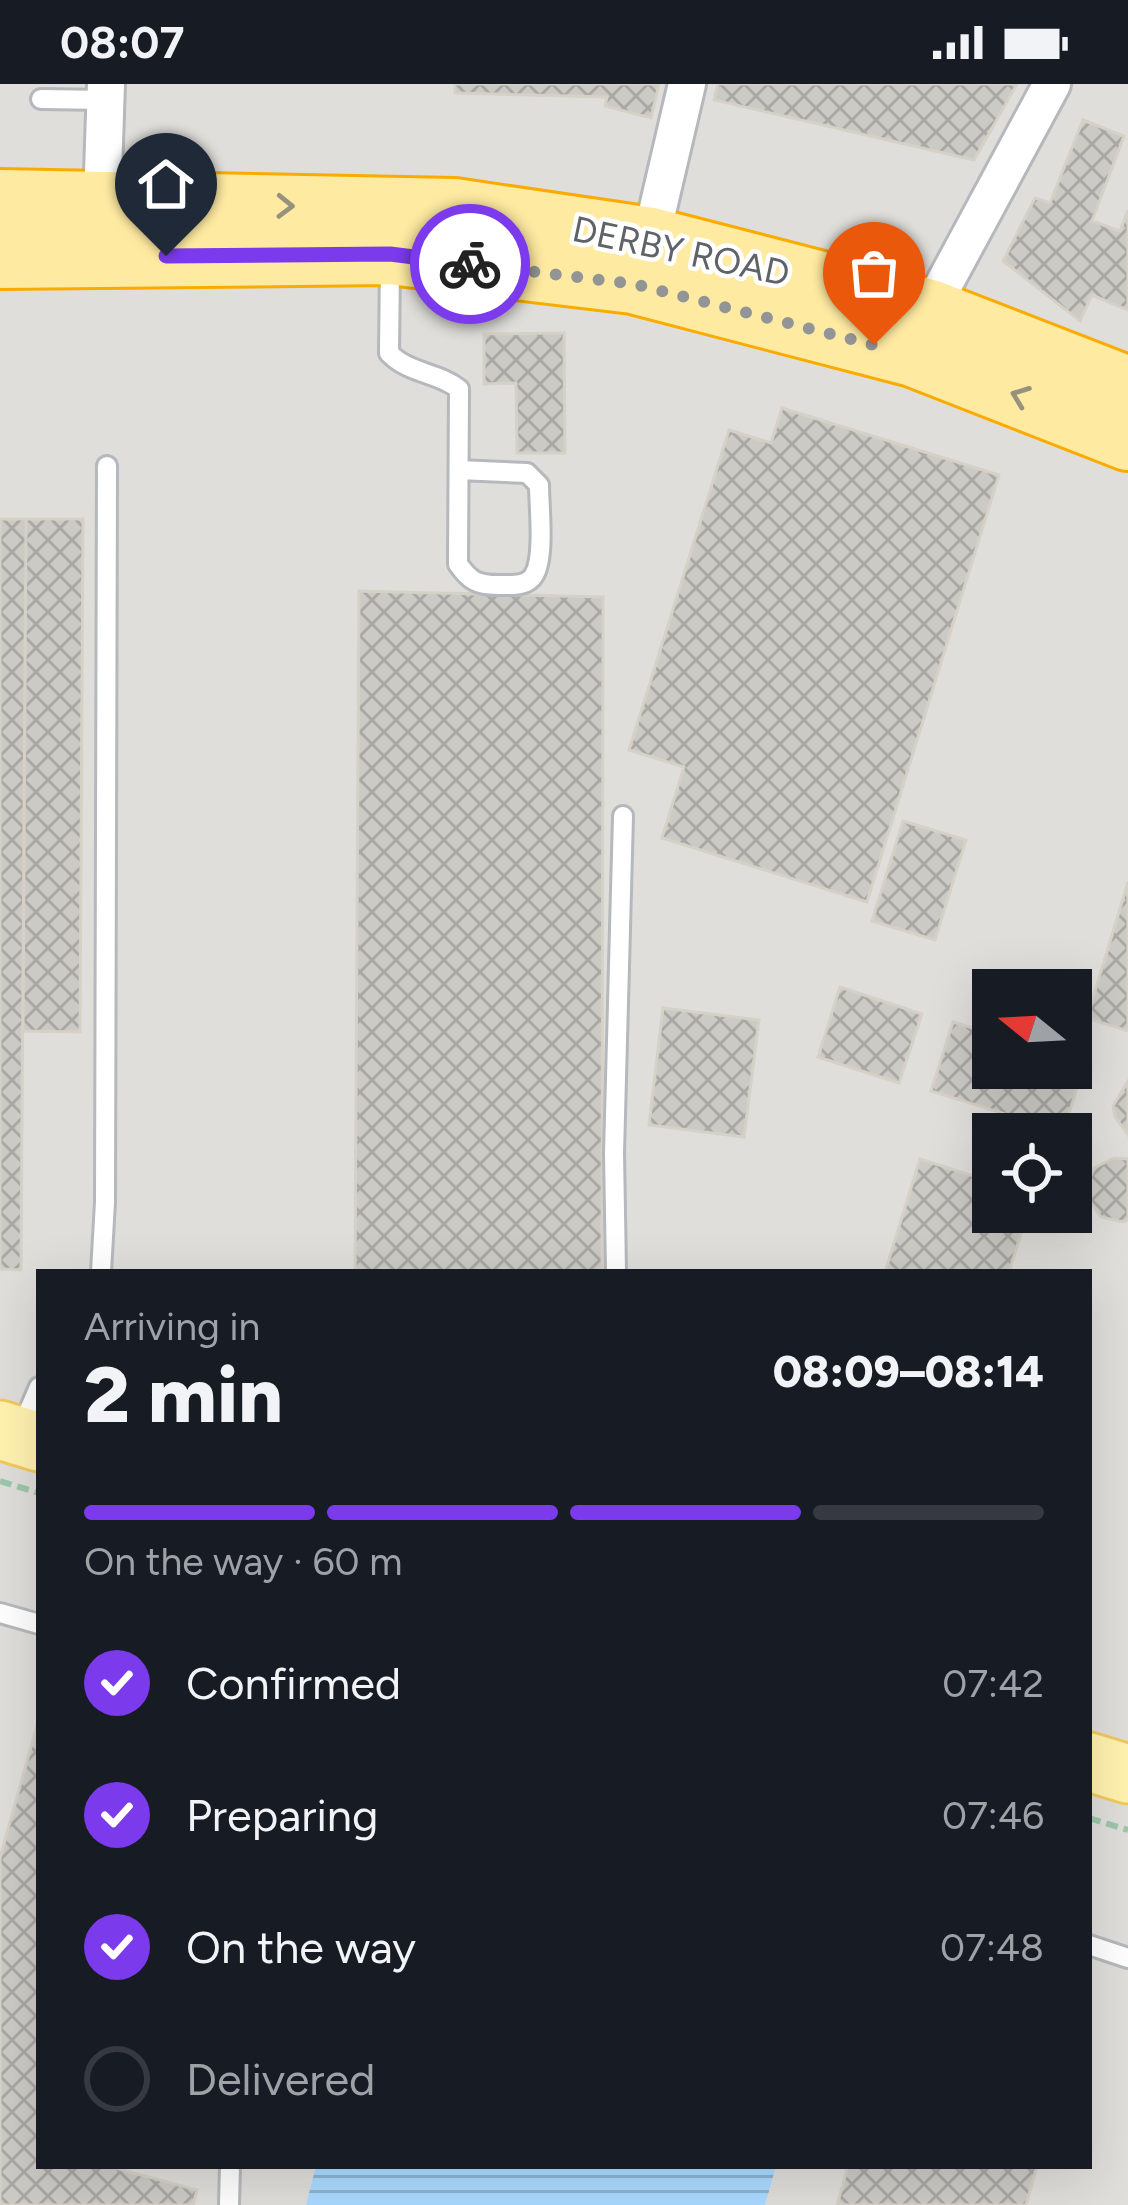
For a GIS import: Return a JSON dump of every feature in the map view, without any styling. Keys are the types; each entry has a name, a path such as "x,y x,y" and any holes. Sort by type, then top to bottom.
{"highway":[{"name":"DERBY ROAD","path":"0,200 454,209 651,238 930,310 1128,387"},
{"name":"DERBY ROAD","path":"10,254 390,254 656,289 914,356 1128,440"}],"main road":[{"path":"1092,1763 1128,1774"}],"street":[{"path":"651,238 687,84"},
{"path":"930,310 1052,84"},
{"path":"102,202 106,92"}],"lane":[{"path":"41,99 106,92"},
{"path":"390,254 389,353 401,366 446,378 459,389 458,564 479,585 521,585 534,576 539,557 539,485 526,473 459,470"},
{"path":"101,1269 107,466"},
{"path":"616,1269 614,1153 623,816"},
{"path":"0,1613 36,1623"},
{"path":"1092,1946 1128,1958"},
{"path":"229,2205 230,2169"}],"path":[{"path":"19,1435 36,1484"},
{"path":"1092,1819 1128,1830"}],"shaded area":[{"path":"0,84 1128,84 1128,2205 0,2205"}],"water":[{"path":"315,2169 775,2169 765,2205 306,2205"}],"building":[{"path":"455,84 659,84 651,118 605,106 607,97 455,93"},
{"path":"718,84 1017,84 974,160 714,100"},
{"path":"1083,120 1124,136 1092,221 1120,231 1128,210 1128,310 1092,295 1080,321 1003,261 1035,198 1050,203"},
{"path":"564,333 565,453 517,453 516,383 484,384 484,334"},
{"path":"782,408 999,475 867,902 662,838 684,767 629,750 729,430 771,443"},
{"path":"0,519 26,519 21,1270 0,1269"},
{"path":"26,519 83,519 80,1032 23,1031"},
{"path":"359,591 603,597 602,1269 355,1269"},
{"path":"903,821 966,840 935,940 872,921"},
{"path":"1128,882 1128,1031 1092,1020 1092,1001"},
{"path":"840,987 922,1014 899,1083 818,1057"},
{"path":"663,1008 759,1020 744,1137 649,1125"},
{"path":"953,1022 972,1028 972,1089 1077,1089 1069,1113 1002,1113 931,1091"},
{"path":"1128,1081 1128,1135 1113,1106"},
{"path":"1114,1158 1128,1159 1128,1220 1101,1217 1092,1205 1094,1168"},
{"path":"920,1159 972,1175 972,1233 1021,1233 1010,1269 886,1269"},
{"path":"36,1729 36,2169 119,2169 197,2190 193,2205 0,2205 0,1858"},
{"path":"847,2169 1036,2169 1026,2205 837,2205"}],"way so far":[{"path":"470,264 634,284 874,345"}],"route":[{"path":"166,256 390,254 470,264"}]}
